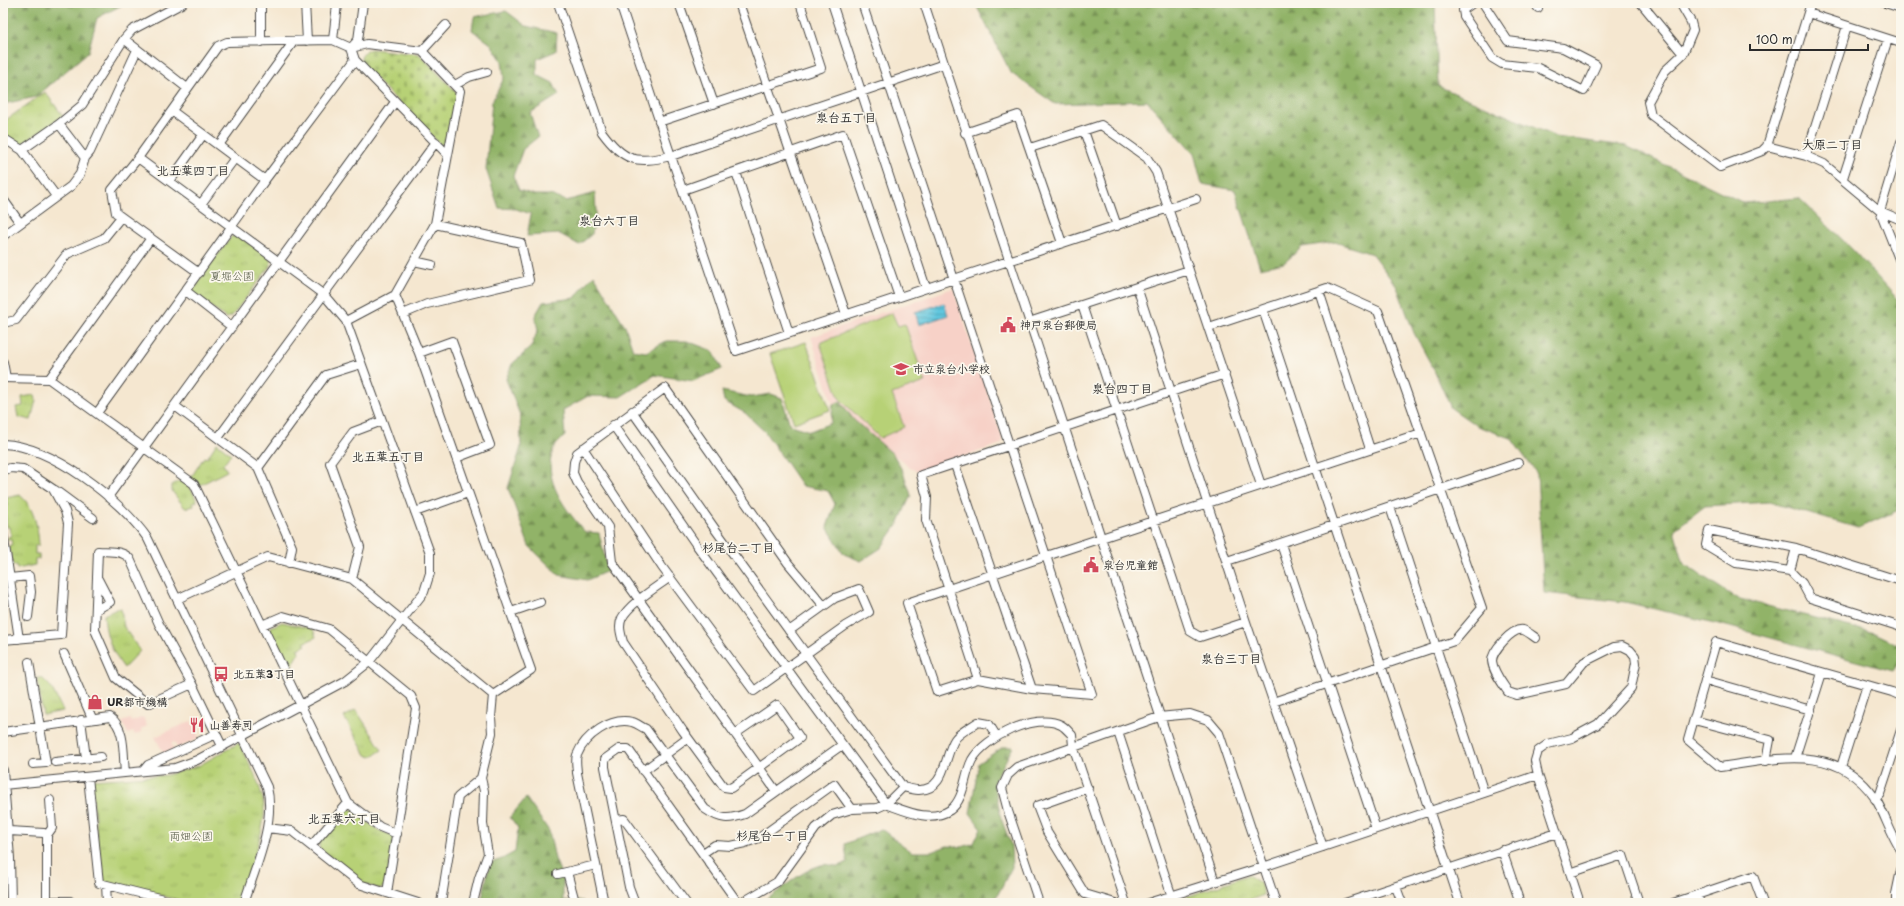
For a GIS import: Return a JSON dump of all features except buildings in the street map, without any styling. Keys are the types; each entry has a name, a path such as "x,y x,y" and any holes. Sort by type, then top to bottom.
{"street":[{"path":"22,150 59,124 82,105 124,38 132,30 183,3"},
{"path":"261,3 261,42"},
{"path":"305,3 307,41"},
{"path":"351,48 358,40 363,3"},
{"path":"558,3 602,132 609,142 624,155 634,160 650,161 671,156 944,64"},
{"path":"620,3 736,351 1196,199"},
{"path":"679,3 714,104"},
{"path":"739,3 846,314"},
{"path":"659,122 821,68 800,3"},
{"path":"832,3 926,288"},
{"path":"862,3 953,279 1047,557 1092,694 1032,688 978,679 937,692 907,603 949,588 992,575 1047,557 1100,539 1154,522 1421,432"},
{"path":"924,3 965,133 1215,882"},
{"path":"1473,3 1463,10 1464,16 1492,58 1502,64 1538,68 1584,91 1596,65 1563,48 1508,40 1483,3"},
{"path":"1641,3 1683,54"},
{"path":"1680,3 1691,22 1693,30 1683,54 1665,71 1648,102 1651,114 1720,167 1762,151 1767,146 1811,3"},
{"path":"1885,3 1901,8"},
{"path":"333,40 337,4"},
{"path":"1808,13 1901,43"},
{"path":"422,51 446,25"},
{"path":"1806,156 1847,26"},
{"path":"124,38 137,50 187,88"},
{"path":"1843,178 1888,39"},
{"path":"199,273 116,213 112,190 138,158 218,46 227,42 333,40 351,48 367,44 422,51 460,91 435,224 395,296 346,321"},
{"path":"219,145 294,41"},
{"path":"351,48 355,60 448,155"},
{"path":"3,236 71,186 80,174 85,158 90,152 137,50"},
{"path":"97,413 265,180 355,60"},
{"path":"455,85 469,76 486,72"},
{"path":"108,497 395,102"},
{"path":"172,111 265,180"},
{"path":"965,133 1018,116 1062,243"},
{"path":"59,124 85,158"},
{"path":"1030,148 1101,125 1148,158 1156,172 1262,485"},
{"path":"1084,131 1117,226"},
{"path":"683,190 843,134 898,297"},
{"path":"170,181 203,135"},
{"path":"3,138 22,150 56,196"},
{"path":"218,438 436,142"},
{"path":"1901,142 1880,211 1901,264"},
{"path":"1767,146 1806,156 1824,164 1843,178 1880,211 1901,220"},
{"path":"4,785 175,768 196,760 345,681 369,662 424,592 430,572 430,553 346,321 324,295 138,158"},
{"path":"201,204 235,158"},
{"path":"736,172 789,333"},
{"path":"3,199 20,223"},
{"path":"3,323 16,320 67,254 104,238 121,217"},
{"path":"402,314 427,304 528,280 521,243 435,224"},
{"path":"49,379 151,238"},
{"path":"414,261 432,265"},
{"path":"1029,322 1189,270"},
{"path":"1137,287 1246,622 1323,847"},
{"path":"1209,326 1263,310 1327,288 1378,311 1442,489 1482,608 1454,642 1273,702"},
{"path":"186,291 232,326"},
{"path":"1319,291 1370,449"},
{"path":"395,296 419,353 531,670 493,695"},
{"path":"1082,305 1190,631 1200,637 1246,622"},
{"path":"1263,310 1336,525 1460,903"},
{"path":"419,353 452,341 490,445 456,458"},
{"path":"3,362 4,378 49,379 194,484 348,803 380,827 397,834"},
{"path":"258,468 326,375 362,364"},
{"path":"978,679 926,520 927,497 921,475 955,465 1225,374"},
{"path":"776,791 612,562 608,527 577,482 573,473 577,453 665,388 788,563 824,606"},
{"path":"175,406 258,468 292,547 289,563"},
{"path":"632,411 789,631 903,787 918,791 932,786 941,778 949,751 956,737 978,722 989,724 997,737"},
{"path":"352,579 360,547 330,463 353,432 382,421"},
{"path":"613,425 695,543 886,804 922,816 937,816 951,809 960,796 972,761 979,750 997,737 1014,728 1032,723 1048,722 1061,725 1072,735 1074,746 1126,903"},
{"path":"3,444 26,447 50,457 66,466 124,510 144,533 267,787 270,802 267,828 244,903"},
{"path":"583,448 670,577 754,691 805,653 869,612 859,589 835,598 789,631"},
{"path":"1227,561 1518,463"},
{"path":"955,465 1032,688"},
{"path":"3,471 10,468 23,469 93,518"},
{"path":"3,640 61,635 68,523 65,511 53,489"},
{"path":"415,512 468,493"},
{"path":"1390,507 1435,649 1484,793"},
{"path":"1901,581 1796,548 1709,530 1706,546 1736,563 1790,571 1802,583 1810,598 1901,627"},
{"path":"3,534 19,639"},
{"path":"1281,544 1376,829"},
{"path":"1790,571 1796,548"},
{"path":"192,684 148,704 116,678 95,630 98,551 122,553 127,555 159,624 192,684 222,746"},
{"path":"177,599 268,557 352,579 493,695"},
{"path":"10,578 29,576 31,592 28,617"},
{"path":"670,577 627,611 622,618 620,633 623,642 688,738 724,787 731,788 800,738 777,705 735,734"},
{"path":"96,610 110,602 97,578"},
{"path":"511,612 540,602"},
{"path":"262,625 283,616 329,629 411,696 416,708 387,892"},
{"path":"1536,638 1524,630 1516,630 1509,635 1494,652 1492,661 1494,669 1508,692 1517,695 1566,684 1584,662 1614,647 1622,646 1630,650 1635,656 1636,664 1631,688 1598,724 1572,738 1548,744 1538,751 1535,761 1538,775 1580,903"},
{"path":"1901,696 1892,692 1716,642 1688,740 1720,767 1795,758 1825,760 1841,767 1861,781 1875,799 1895,842 1901,850"},
{"path":"64,654 92,718"},
{"path":"29,662 46,763 33,764"},
{"path":"1795,758 1822,672"},
{"path":"1705,680 1810,710"},
{"path":"1841,767 1867,685"},
{"path":"472,903 478,878 488,854 483,824 484,791 481,778 492,733 491,717 493,695"},
{"path":"1039,903 1008,811 1002,788 1008,775 1017,767 1159,717 1190,714 1208,720 1219,733 1276,903"},
{"path":"3,732 92,718 110,717 116,721 120,728 125,773"},
{"path":"80,720 86,758"},
{"path":"1694,720 1770,740 1766,761"},
{"path":"604,903 577,773 576,756 582,745 593,734 606,726 619,721 633,722 646,729 706,809 717,818 732,819 745,814 842,745"},
{"path":"1875,799 1880,794 1901,730"},
{"path":"1118,732 1172,897"},
{"path":"143,771 148,765 216,734"},
{"path":"643,771 688,738"},
{"path":"636,903 630,887 604,767 604,759 619,749 628,749 739,903 777,882 816,828 832,815 852,809 877,808 886,804 903,787"},
{"path":"55,762 102,757"},
{"path":"3,770 8,830 11,903"},
{"path":"1148,903 1172,897 1538,775"},
{"path":"88,777 99,883 180,903"},
{"path":"441,903 458,797 481,778"},
{"path":"702,853 715,845 731,846 759,838 834,784 852,809"},
{"path":"1088,788 1037,806 1047,832 1085,894 1115,903"},
{"path":"50,800 52,828 47,835 47,902 70,901"},
{"path":"312,845 348,803"},
{"path":"616,820 624,819 686,903"},
{"path":"267,828 292,831 312,845 359,884 418,903"},
{"path":"8,830 44,833 47,835"},
{"path":"1345,903 1557,833"},
{"path":"1502,850 1520,903"},
{"path":"1570,873 1623,855 1639,903"},
{"path":"558,874 596,865"},
{"path":"1896,903 1896,894 1901,870"},
{"path":"567,872 574,898"},
{"path":"1673,903 1698,899 1753,876 1763,903"},
{"path":"106,884 107,903"},
{"path":"1396,887 1402,903"},
{"path":"144,894 144,903"}],"shaded area":[{"name":"市立泉台小学校","path":"953,288 1003,440 1001,444 917,472 893,454 854,420 841,402 833,405 811,337"},
{"path":"143,717 147,726 141,729 142,732 135,735 133,732 128,734 122,722 130,719 131,722"},
{"path":"191,721 199,738 177,748 175,742 171,743 174,750 164,754 155,737"}],"green space":[{"path":"3,3 126,3 97,18 88,52 36,97 3,104"},
{"path":"975,3 1435,3 1438,86 1556,137 1626,146 1744,203 1799,198 1852,249 1901,303 1901,509 1858,528 1769,502 1705,506 1674,530 1684,564 1736,598 1874,633 1901,646 1901,659 1893,671 1723,625 1625,602 1544,593 1537,474 1511,438 1477,426 1451,408 1433,368 1414,333 1397,287 1372,254 1335,242 1302,247 1284,263 1260,268 1235,190 1202,184 1194,153 1147,101 1055,104 1011,73"},
{"path":"506,11 526,26 557,33 556,51 537,59 537,75 553,83 559,95 530,113 538,137 523,149 513,176 519,190 534,195 550,195 566,201 595,193 596,212 592,234 579,245 560,234 527,236 531,214 516,209 499,208 486,169 492,102 504,78 502,61 491,44 472,30 474,17"},
{"path":"371,49 419,54 458,94 448,142 441,145 362,65 361,57 366,51"},
{"path":"45,92 63,116 23,143 17,144 3,134 3,122"},
{"name":"夏堀公園","path":"237,235 270,258 271,265 232,316 226,318 194,294 192,289 231,237"},
{"path":"594,275 625,326 633,350 646,352 666,341 687,341 713,351 722,369 693,381 655,375 620,397 588,396 563,410 565,436 554,448 550,461 553,483 570,514 585,532 599,533 608,571 587,580 559,575 529,546 508,488 521,447 520,415 506,379 512,364 531,347 538,330 535,316 543,302 575,298"},
{"path":"892,313 898,326 905,324 925,382 892,394 904,427 880,438 839,398 820,343"},
{"path":"806,342 830,410 794,423 770,354"},
{"path":"722,391 751,397 771,394 782,398 790,425 810,431 831,423 833,405 840,401 854,420 893,454 903,472 911,495 898,524 881,548 861,561 844,554 827,527 835,504 828,491 802,486 765,432 745,413 724,401"},
{"path":"35,395 36,400 31,420 18,417 16,407 23,406 22,397"},
{"path":"217,443 231,454 223,464 227,471 198,486 190,479 204,457 207,458"},
{"path":"179,481 186,484 192,492 197,501 193,503 194,506 185,508 172,491 172,485"},
{"path":"20,495 32,511 38,531 39,545 35,545 35,554 39,554 39,559 35,559 35,565 17,569 16,565 13,566 9,546 12,545 11,539 8,540 8,537 11,536 9,527 7,527 4,507 7,506 6,498"},
{"path":"117,609 121,609 124,627 140,651 124,668 113,650 108,636 104,615"},
{"path":"282,622 313,629 316,637 304,643 306,645 298,649 299,653 292,666 293,682 269,633 271,627"},
{"path":"37,678 42,678 51,687 63,711 43,715"},
{"path":"356,710 382,750 371,757 366,755 344,717"},
{"name":"両畑公園","path":"239,743 260,789 264,806 264,815 259,840 239,903 191,903 102,881 91,780 167,775 198,766"},
{"path":"1003,747 1013,747 994,782 1001,818 1011,845 1012,867 997,896 984,903 761,903 797,877 813,868 825,864 836,866 843,865 847,862 845,844 881,829 912,852 931,852 947,846 962,847 974,843 981,828 970,813 979,763"},
{"path":"526,798 549,831 555,859 563,879 563,901 583,901 584,903 481,903 490,863 515,852 518,828 510,817"},
{"path":"351,809 378,830 395,836 386,886 380,889 360,883 319,848 319,842 345,810"},
{"path":"1248,875 1260,883 1264,895 1241,903 1187,903 1186,897"}],"water":[{"path":"944,303 948,315 919,325 915,312"}],"place":[{"name":"神戸泉台郵便局","path":"1008,325"},
{"name":"市立泉台小学校","path":"901,369"},
{"name":"泉台児童館","path":"1091,565"},
{"name":"北五葉3丁目","path":"221,674"},
{"name":"UR都市機構","path":"95,702"},
{"name":"山善寿司","path":"197,725"}],"district":[{"name":"泉台五丁目","path":"846,118"},
{"name":"大原二丁目","path":"1832,145"},
{"name":"北五葉四丁目","path":"193,171"},
{"name":"泉台六丁目","path":"609,221"},
{"name":"泉台四丁目","path":"1122,389"},
{"name":"北五葉五丁目","path":"388,457"},
{"name":"杉尾台二丁目","path":"738,548"},
{"name":"泉台三丁目","path":"1231,659"},
{"name":"北五葉六丁目","path":"344,819"},
{"name":"杉尾台一丁目","path":"772,836"}]}
